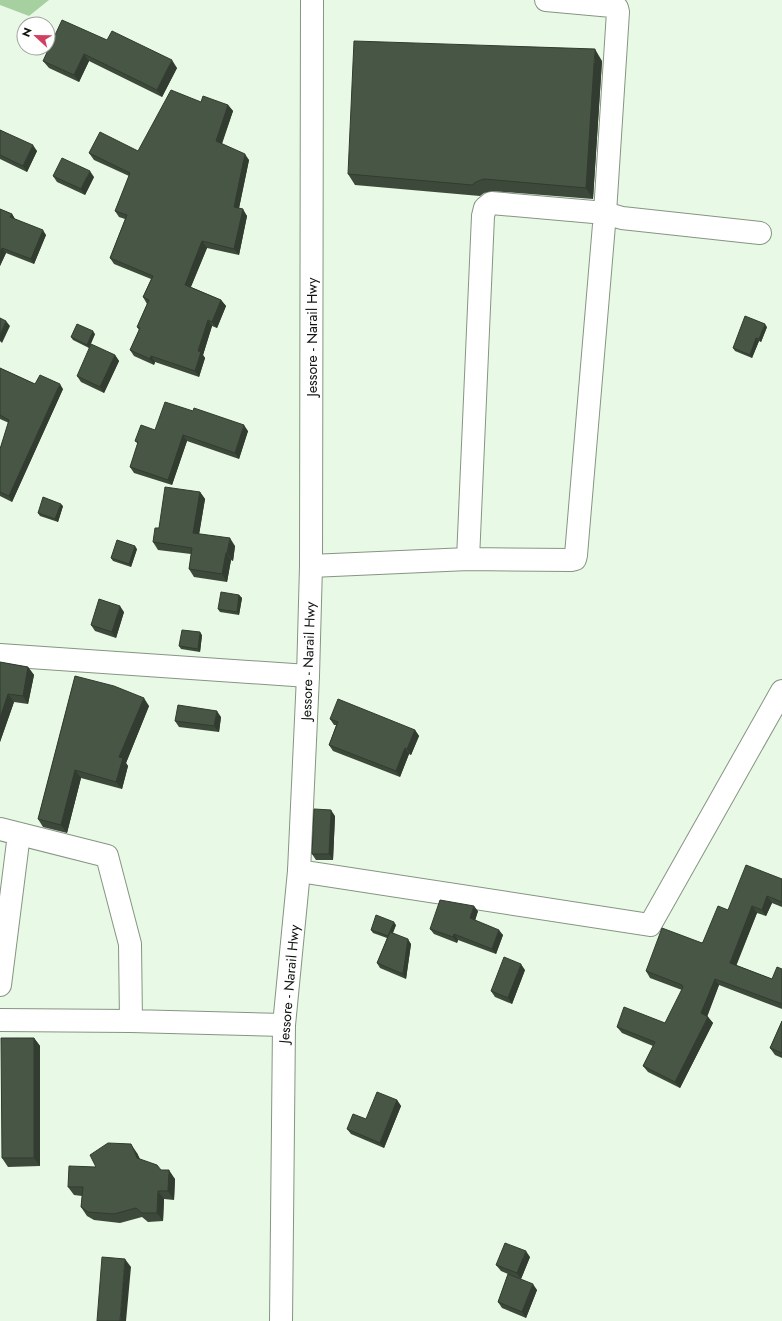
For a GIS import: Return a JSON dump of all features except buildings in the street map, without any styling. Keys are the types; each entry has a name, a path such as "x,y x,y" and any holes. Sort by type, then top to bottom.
{"main road":[{"name":"Jessore - Narail Hwy","path":"281,1321 284,1025 299,871 312,566 312,0"},
{"path":"312,566 468,559 575,559 605,213 618,12 616,8 612,6 546,0"},
{"path":"468,559 484,208 491,203 605,213 622,218 760,233"},
{"path":"0,655 308,676"},
{"path":"299,871 650,924 782,691"},
{"path":"0,985 9,831 107,856 130,944 131,1021"},
{"path":"0,1020 131,1021 284,1025"}],"shaded area":[{"path":"0,0 49,0 29,16 0,5"}]}
